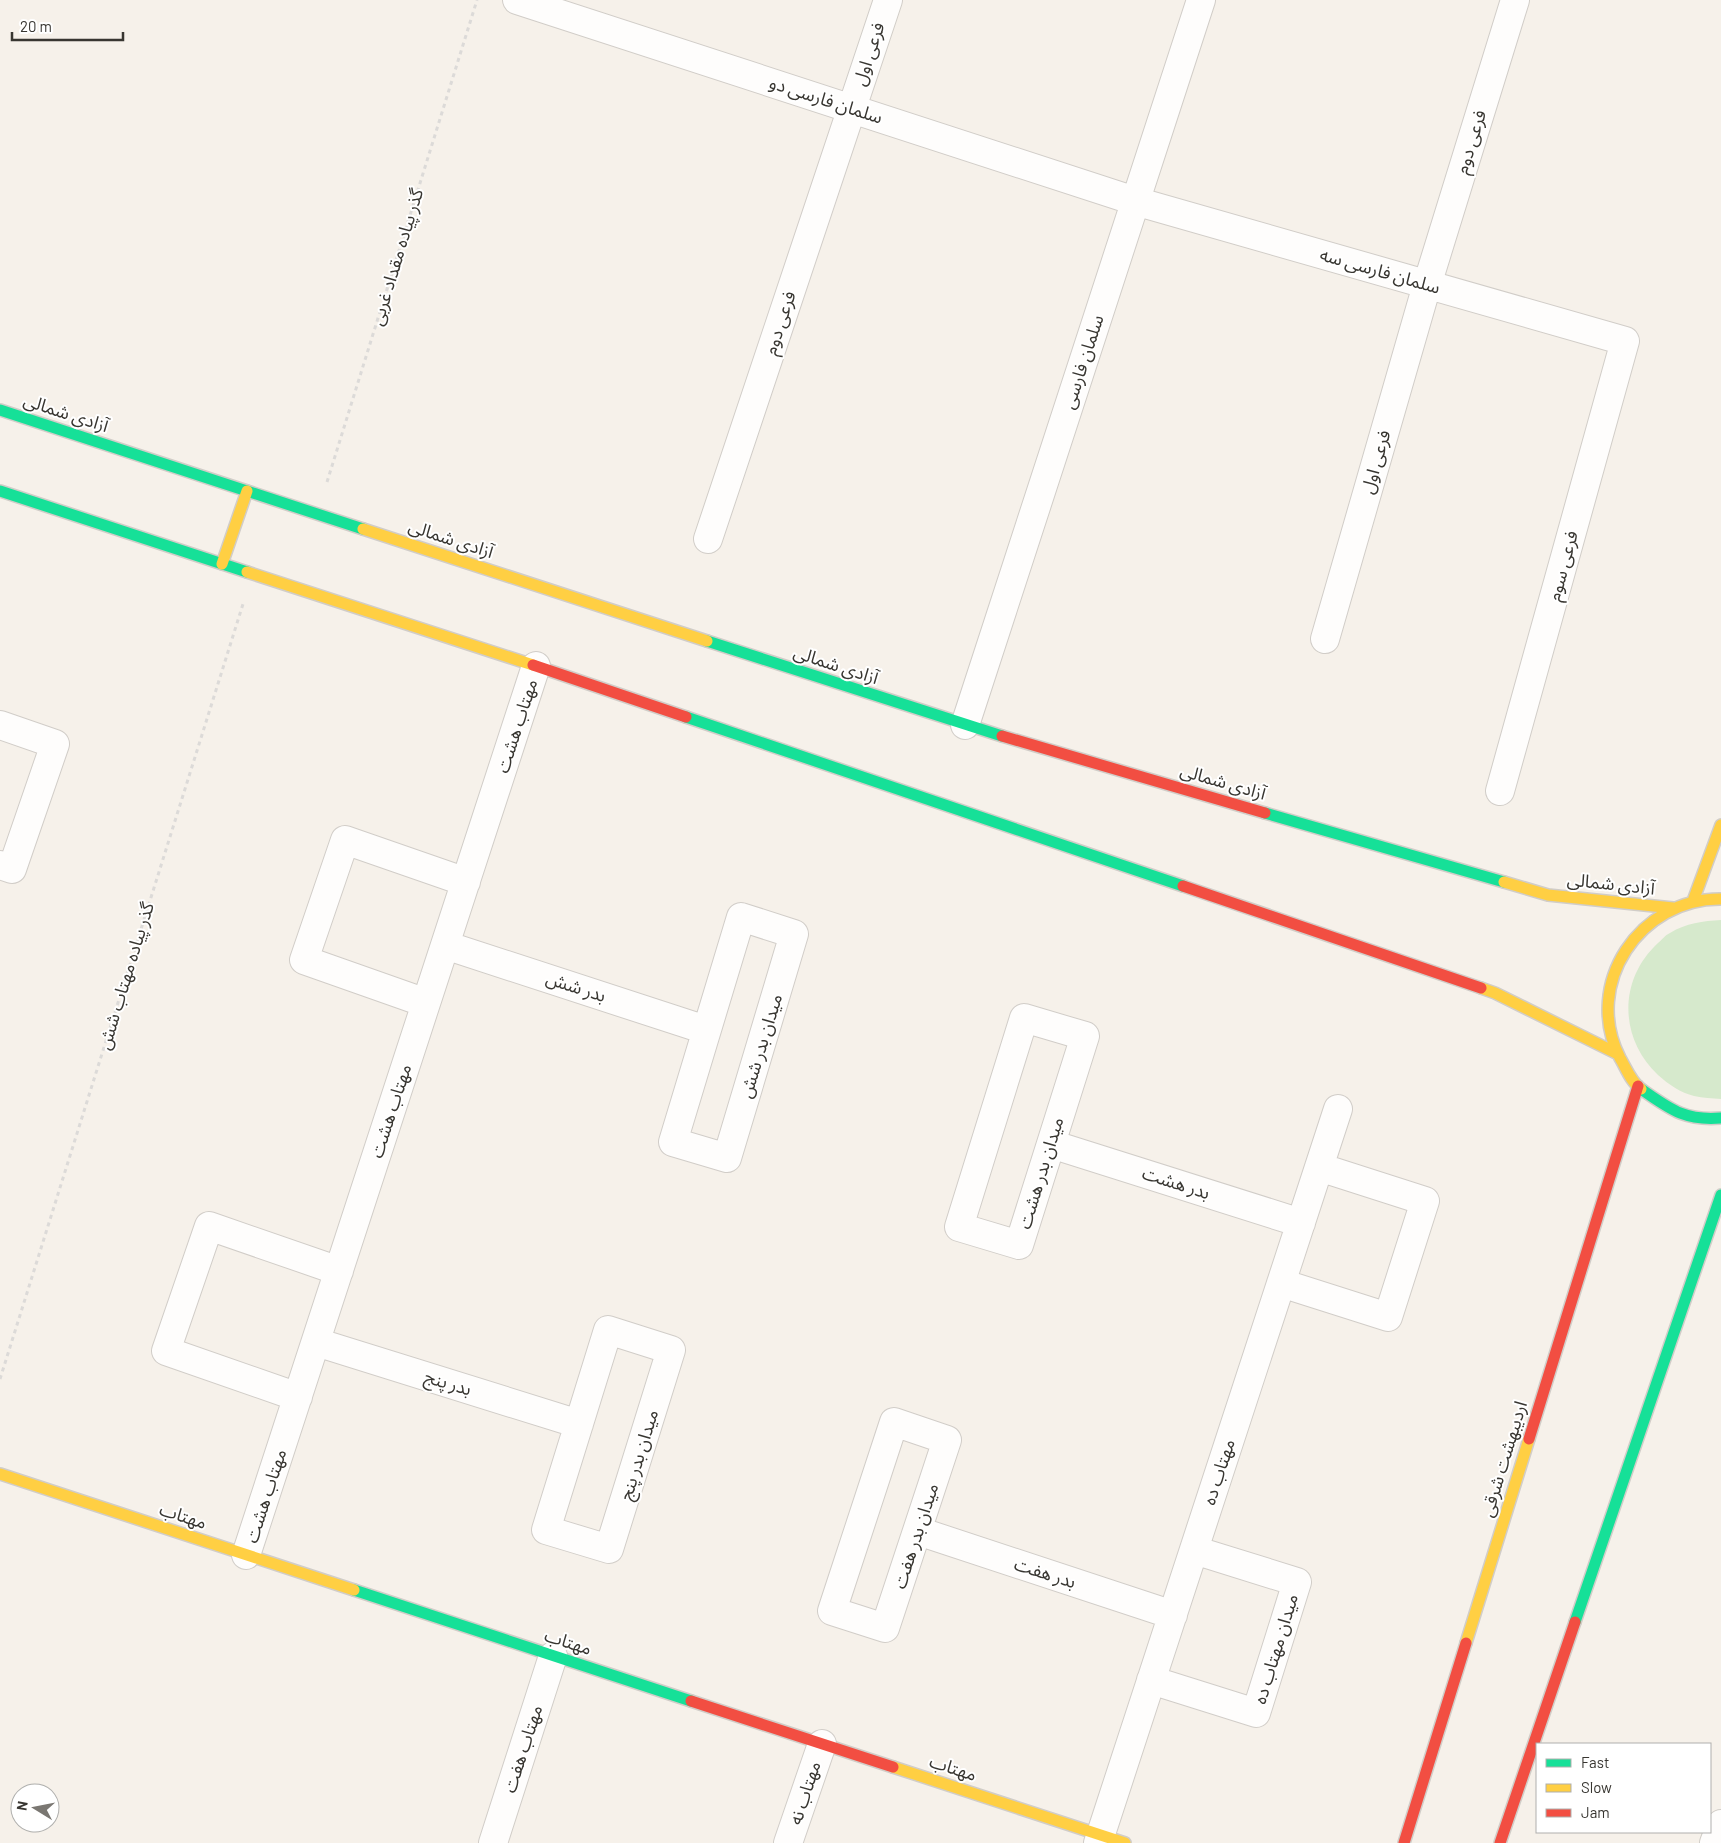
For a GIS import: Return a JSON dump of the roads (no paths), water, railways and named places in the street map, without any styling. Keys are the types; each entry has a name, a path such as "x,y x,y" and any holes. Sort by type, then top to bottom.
{"main road":[{"name":"آزادی شمالی","path":"0,410 965,725 1548,894 1673,908"},
{"path":"0,491 536,666 1496,993 1616,1053"},
{"path":"222,564 247,491"},
{"path":"1693,901 1721,826"},
{"path":"1721,899 1693,901 1673,908 1648,923 1628,944 1614,969 1607,997 1608,1026 1616,1053 1638,1086 1670,1110 1708,1120 1721,1118"},
{"name":"اردیبهشت شرقی","path":"1404,1843 1638,1086"},
{"path":"1500,1843 1721,1195"},
{"name":"مهتاب","path":"0,1474 1108,1840"}],"street":[{"name":"سلمان فارسی دو","path":"517,0 583,10 851,108 1135,201"},
{"name":"فرعی اول","path":"851,108 888,0"},
{"name":"سلمان فارسی","path":"965,725 1201,0"},
{"name":"فرعی دوم","path":"1427,284 1515,0"},
{"name":"فرعی دوم","path":"708,538 851,108"},
{"name":"سلمان فارسی سه","path":"1135,201 1625,341"},
{"name":"فرعی اول","path":"1325,639 1427,284"},
{"name":"فرعی سوم","path":"1500,791 1625,341"},
{"name":"مهتاب هشت","path":"246,1555 536,666"},
{"path":"0,725 55,744 12,869 0,865"},
{"path":"426,1003 304,960 346,840 466,882"},
{"name":"میدان بدر شش","path":"741,917 794,934 727,1158 673,1142 706,1030 741,917"},
{"name":"بدر شش","path":"445,945 706,1030"},
{"name":"میدان بدر هشت","path":"1024,1018 1085,1036 1051,1144 1019,1245 959,1227 1024,1018"},
{"name":"مهتاب ده","path":"1108,1840 1151,1680 1338,1109"},
{"name":"بدر هشت","path":"1051,1144 1301,1223"},
{"path":"1281,1283 1388,1317 1425,1201 1319,1167"},
{"path":"298,1397 166,1351 209,1226 339,1271"},
{"name":"میدان بدر پنج","path":"608,1330 671,1350 609,1549 546,1530 579,1424 608,1330"},
{"name":"بدر پنج","path":"316,1342 579,1424"},
{"name":"میدان بدر هفت","path":"894,1422 948,1440 918,1531 885,1628 832,1610 894,1422"},
{"name":"بدر هفت","path":"918,1531 1173,1615"},
{"name":"میدان مهتاب ده","path":"1151,1680 1256,1713 1297,1582 1194,1550"},
{"name":"مهتاب هفت","path":"493,1843 553,1656"},
{"name":"مهتاب نه","path":"788,1843 822,1744"},
{"path":"1714,1843 1721,1824"}]}
